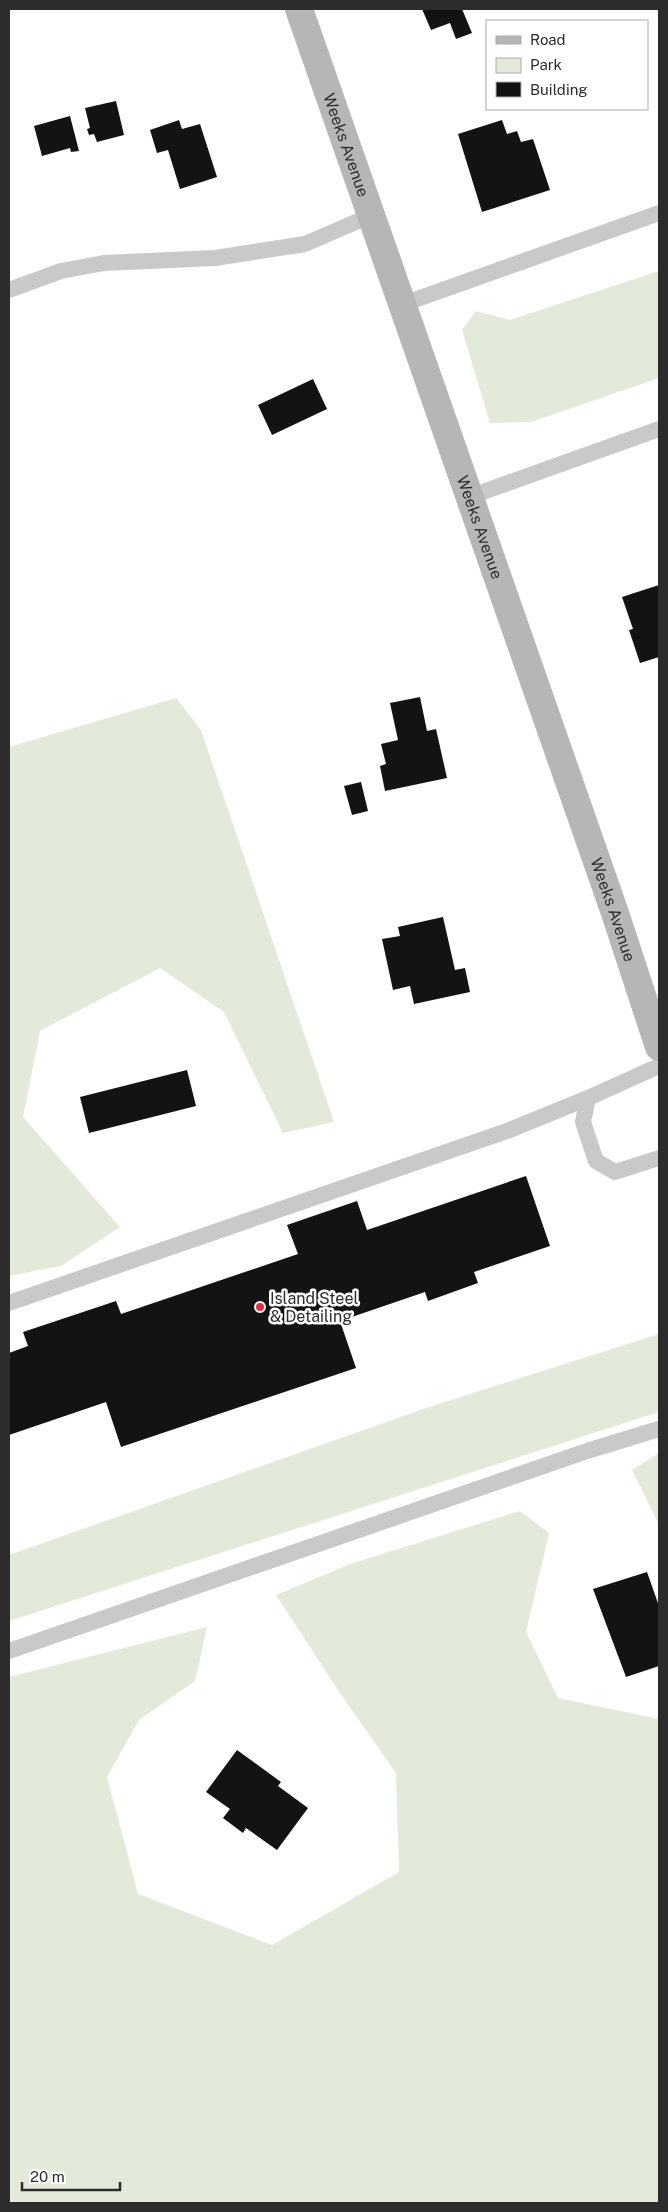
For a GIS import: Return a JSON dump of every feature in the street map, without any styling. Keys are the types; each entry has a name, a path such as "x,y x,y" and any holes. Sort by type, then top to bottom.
{"street":[{"name":"Weeks Avenue","path":"299,9 615,913 659,1047"}],"lane":[{"path":"403,304 659,212"},
{"path":"9,290 60,271 104,263 215,258 305,244 372,215"},
{"path":"469,497 659,429"},
{"path":"9,1304 507,1132 659,1066"},
{"path":"588,1098 582,1122 596,1161 615,1172 659,1158"},
{"path":"9,1651 578,1454 659,1429"}],"green space":[{"path":"659,271 659,378 531,422 490,423 462,330 476,311 510,320"},
{"path":"176,698 201,730 334,1122 283,1133 224,1012 160,968 40,1031 23,1117 120,1227 61,1266 9,1276 9,747"},
{"path":"659,1334 659,1412 9,1621 9,1555 432,1406"},
{"path":"659,1453 659,1525 632,1470"},
{"path":"520,1511 549,1533 526,1632 558,1698 659,1719 659,2203 9,2203 9,1677 207,1627 195,1681 139,1720 107,1777 138,1894 272,1945 399,1872 396,1773 338,1690 276,1595 353,1563"}],"building":[{"path":"422,9 462,9 472,33 456,39 450,23 431,30"},
{"path":"116,101 124,135 97,142 94,134 89,135 87,129 90,128 85,108"},
{"path":"70,116 79,151 71,152 70,148 42,156 34,126"},
{"path":"179,120 182,129 200,124 217,177 180,189 168,150 157,153 150,130"},
{"path":"502,120 507,134 517,131 521,142 533,139 550,190 482,212 458,134"},
{"path":"313,379 327,409 272,435 258,405"},
{"path":"659,585 659,657 640,663 629,630 633,629 622,597"},
{"path":"420,697 427,731 436,729 447,778 385,791 380,766 386,764 381,744 398,740 390,703"},
{"path":"361,782 368,811 352,815 344,786"},
{"path":"443,917 455,970 465,968 470,992 414,1004 410,986 393,990 382,939 400,936 398,927"},
{"path":"187,1070 196,1106 89,1133 80,1097"},
{"name":"Island Steel & Detailing","path":"526,1176 550,1246 474,1272 478,1283 428,1301 425,1292 340,1321 356,1368 121,1447 106,1402 9,1435 9,1353 28,1346 23,1332 116,1301 121,1314 298,1254 287,1225 357,1201 367,1230"},
{"path":"647,1572 659,1606 659,1666 626,1677 593,1589"},
{"path":"237,1750 281,1782 278,1786 308,1808 277,1850 246,1828 243,1833 223,1818 230,1809 206,1792"}],"place":[{"name":"Island Steel & Detailing","path":"260,1307"}]}
